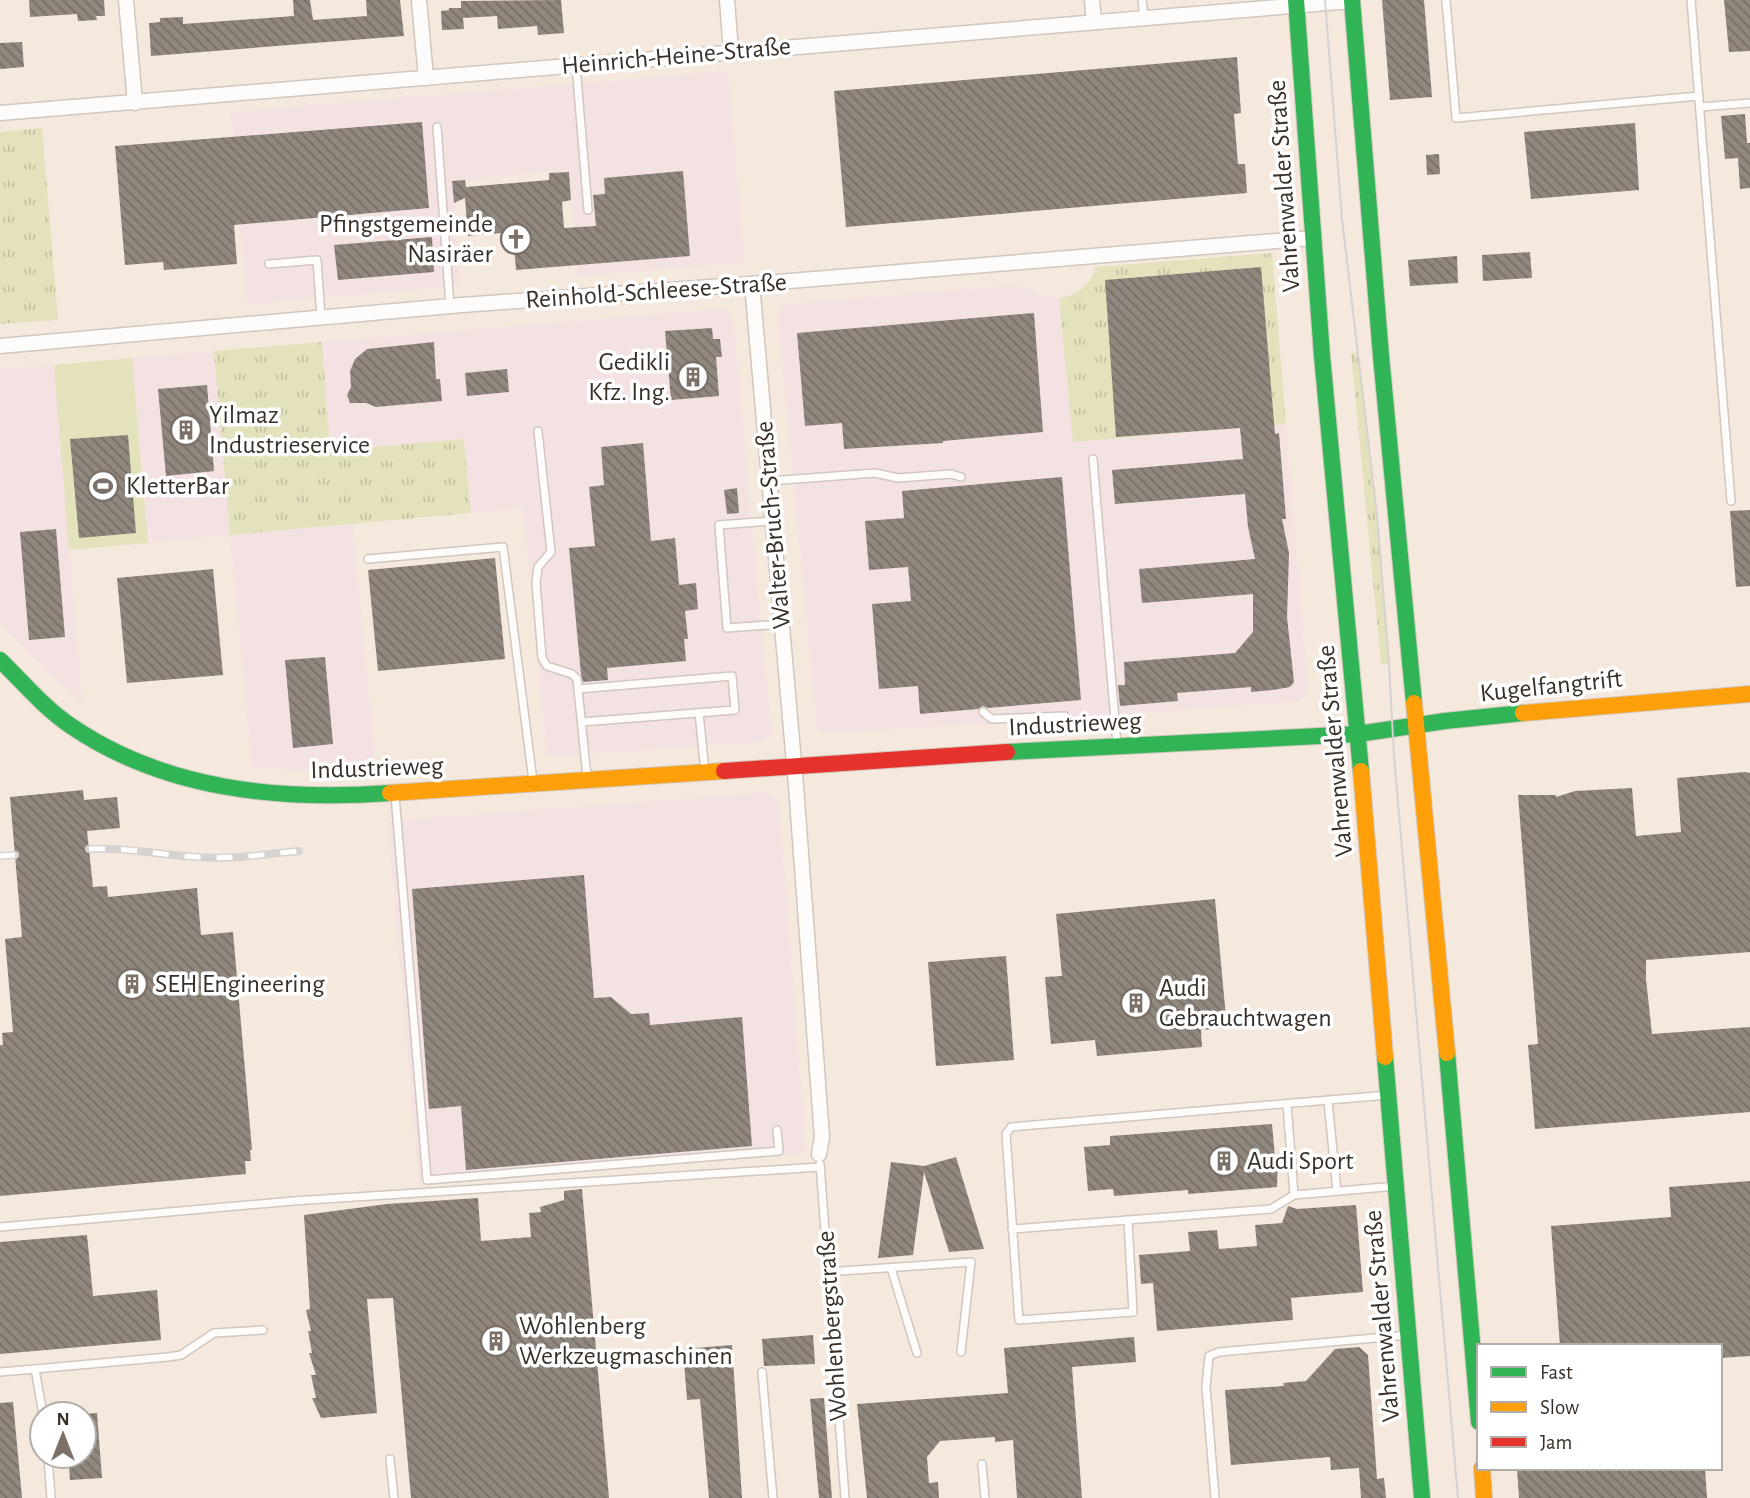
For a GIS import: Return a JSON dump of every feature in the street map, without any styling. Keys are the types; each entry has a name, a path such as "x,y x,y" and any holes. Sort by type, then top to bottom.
{"main road":[{"path":"1352,1 1379,324 1450,1067 1477,1398"},
{"name":"Vahrenwalder Straße","path":"1297,3 1313,238 1422,1498"},
{"name":"Industrieweg","path":"0,660 69,724 105,747 154,770 212,786 272,795 338,797 395,794 794,766 1358,734"},
{"name":"Kugelfangtrift","path":"1358,734 1417,725 1638,702 1750,694"},
{"path":"1482,1470 1484,1498"}],"street":[{"path":"127,0 135,103"},
{"path":"419,0 426,78"},
{"path":"727,0 732,51"},
{"path":"1092,0 1094,22"},
{"name":"Heinrich-Heine-Straße","path":"0,113 1297,3 1352,1"},
{"name":"Reinhold-Schleese-Straße","path":"0,346 450,306 1313,238"},
{"name":"Walter-Bruch-Straße","path":"752,284 794,766"},
{"path":"794,766 822,1137 820,1161"}],"lane":[{"path":"1142,0 1143,17"},
{"path":"1446,0 1456,118 1699,96"},
{"path":"1691,0 1731,501"},
{"path":"576,64 588,210"},
{"path":"1700,107 1750,103"},
{"path":"437,127 450,306"},
{"path":"269,264 317,260 321,318"},
{"path":"538,431 551,552 538,568 536,583 542,658 547,666 572,674 577,679 588,781"},
{"path":"1093,459 1118,746"},
{"path":"770,481 875,473 898,478 951,474 961,477"},
{"path":"773,521 719,525 727,628 782,624"},
{"path":"368,559 503,547 534,785"},
{"path":"578,689 733,676 735,710 582,722"},
{"path":"983,712 992,719 1065,716 1068,723"},
{"path":"699,713 705,773"},
{"path":"395,794 427,1180 779,1151 778,1130"},
{"path":"1128,1220 1133,1312 1019,1320 1006,1134 1011,1127 1389,1095"},
{"path":"1328,1101 1337,1191"},
{"path":"1287,1104 1294,1195"},
{"path":"0,1227 293,1201 820,1161"},
{"name":"Wohlenbergstraße","path":"820,1161 845,1498"},
{"path":"1012,1229 1270,1209 1294,1195 1396,1186"},
{"path":"827,1272 971,1262 961,1352"},
{"path":"891,1268 917,1353"},
{"path":"0,1372 181,1355 214,1333 263,1330"},
{"path":"1215,1498 1206,1387 1209,1356 1219,1352 1409,1335"},
{"path":"35,1368 41,1400"},
{"path":"762,1372 773,1498"},
{"path":"390,1459 394,1498"},
{"path":"982,1464 985,1498"},
{"path":"49,1470 51,1498"}],"shaded area":[{"path":"728,71 744,262 578,276 570,171 535,173 452,181 460,286 247,304 231,112"},
{"path":"1015,285 1059,298 1073,442 1286,424 1308,692 1298,701 984,725 854,732 822,732 817,729 778,315 780,309 787,304"},
{"path":"720,309 728,311 733,320 771,734 757,742 547,757 523,508 471,513 464,439 351,449 344,457 330,451 322,342"},
{"name":"Yilmaz Industrieservice","path":"214,351 230,535 148,543 132,358"},
{"path":"54,365 82,702 48,673 0,623 0,369"},
{"path":"352,524 376,769 305,771 252,767 230,535"},
{"path":"765,793 771,795 779,804 806,1153 419,1186 388,821"}],"green space":[{"path":"42,128 58,320 0,324 0,132"},
{"path":"1272,253 1286,424 1073,442 1059,298 1082,288 1096,267"},
{"path":"322,342 330,451 344,456 350,449 464,439 471,513 230,535 214,351"},
{"path":"1351,353 1359,353 1377,515 1389,664 1381,664"},
{"name":"KletterBar","path":"132,358 148,543 69,550 54,365"}],"building":[{"path":"29,0 104,0 105,16 96,16 97,20 78,21 77,14 30,17"},
{"path":"293,0 310,0 313,20 367,16 366,0 400,0 404,36 151,56 149,23 160,22 160,18 183,17 183,24 294,16"},
{"path":"561,0 564,33 538,35 537,26 498,29 497,16 463,18 464,29 442,30 441,11 461,8 461,1"},
{"path":"1382,0 1424,0 1432,97 1390,100"},
{"path":"1724,0 1750,0 1750,51 1729,52"},
{"path":"22,42 24,67 0,69 0,43"},
{"path":"1237,57 1241,113 1234,114 1238,164 1245,164 1247,193 846,227 834,91"},
{"path":"1745,114 1747,143 1750,143 1750,188 1740,189 1738,158 1725,159 1721,116"},
{"path":"422,122 429,208 234,225 237,264 164,270 163,262 125,265 115,146"},
{"path":"1635,123 1639,190 1531,199 1524,132"},
{"path":"1439,154 1440,174 1427,175 1426,155"},
{"path":"683,171 690,256 516,270 513,232 468,236 465,198 454,203 452,181 465,180 466,187 549,180 549,173 569,172 571,200 562,202 564,228 596,226 593,195 605,194 604,178"},
{"path":"432,237 434,272 338,280 334,245"},
{"path":"1530,252 1532,278 1483,281 1482,255"},
{"path":"1457,256 1458,283 1410,286 1408,260"},
{"path":"1261,267 1275,434 1279,433 1286,519 1282,519 1289,553 1287,617 1294,682 1290,687 1273,690 1251,692 1251,687 1177,693 1178,701 1120,706 1118,685 1125,685 1124,662 1235,653 1253,632 1253,594 1142,603 1139,569 1255,559 1245,494 1115,504 1112,470 1243,459 1240,428 1116,437 1105,280"},
{"path":"1034,313 1043,432 943,443 844,449 842,423 805,426 797,333"},
{"name":"Gedikli Kfz. Ing.","path":"712,328 713,339 720,339 722,357 716,357 719,396 671,400 665,331"},
{"path":"434,342 436,379 440,379 442,401 376,407 366,403 350,403 347,395 351,387 350,371 355,359 367,349"},
{"path":"507,369 509,392 467,396 465,373"},
{"name":"Yilmaz Industrieservice","path":"207,385 214,471 166,476 158,389"},
{"name":"KletterBar","path":"128,435 136,533 79,538 70,439"},
{"path":"643,443 651,541 675,538 679,585 696,583 698,609 685,611 688,639 684,639 686,661 607,668 608,680 583,682 569,548 595,546 589,487 604,485 601,447"},
{"path":"1062,477 1081,700 988,708 983,706 978,709 920,714 918,686 879,689 872,604 911,601 908,567 869,570 865,521 904,518 902,491"},
{"path":"737,488 739,513 727,514 724,490"},
{"path":"1750,510 1750,586 1736,587 1730,511"},
{"path":"56,529 65,637 29,640 20,532"},
{"path":"495,558 505,659 378,671 368,570"},
{"path":"213,569 223,675 127,683 117,578"},
{"path":"325,657 333,744 293,748 285,660"},
{"path":"1750,773 1750,952 1646,960 1646,979 1652,1034 1750,1027 1750,1112 1535,1129 1528,1045 1538,1044 1518,795 1556,797 1575,791 1632,788 1636,836 1681,832 1677,778"},
{"name":"SEH Engineering","path":"83,790 84,800 117,797 120,828 87,831 93,887 107,886 108,897 197,888 201,935 233,932 252,1150 251,1161 245,1161 246,1174 0,1196 0,1045 3,1045 2,1033 13,1032 5,939 22,937 10,797"},
{"path":"584,875 594,998 611,997 631,1014 649,1013 650,1025 742,1017 752,1146 466,1170 461,1106 429,1109 412,889"},
{"name":"Audi Gebrauchtwagen","path":"1215,899 1227,1028 1201,1030 1202,1047 1097,1056 1095,1040 1051,1044 1045,977 1062,976 1056,914"},
{"path":"1006,956 1014,1060 936,1066 928,962"},
{"path":"1272,1124 1275,1157 1278,1157 1277,1187 1114,1196 1113,1189 1088,1191 1084,1147 1110,1145 1110,1136"},
{"path":"956,1157 984,1249 949,1252 924,1172 913,1255 878,1258 891,1162 924,1166"},
{"path":"1750,1181 1750,1356 1722,1358 1722,1344 1560,1344 1551,1226 1671,1217 1669,1187"},
{"name":"Wohlenberg Werkzeugmaschinen","path":"582,1189 609,1498 411,1498 393,1298 367,1299 377,1413 321,1418 312,1398 316,1398 311,1375 316,1375 309,1353 312,1353 306,1310 310,1309 304,1215 387,1204 478,1198 481,1241 531,1237 529,1213 541,1212 540,1207 564,1200 564,1191"},
{"path":"1356,1205 1363,1292 1291,1298 1293,1320 1157,1331 1153,1283 1141,1284 1139,1255 1190,1251 1188,1232 1217,1230 1219,1249 1257,1246 1255,1225 1282,1223 1288,1206 1297,1209"},
{"path":"87,1235 93,1296 157,1290 161,1340 0,1354 0,1242"},
{"path":"813,1335 815,1364 764,1366 762,1339"},
{"path":"1134,1337 1136,1362 1072,1367 1082,1498 1017,1498 1013,1440 995,1442 995,1437 940,1441 927,1457 929,1483 938,1482 939,1498 867,1498 857,1404 1008,1393 1004,1348"},
{"path":"732,1345 742,1498 709,1498 700,1399 687,1400 683,1349"},
{"path":"1359,1347 1368,1355 1377,1479 1384,1478 1386,1498 1361,1498 1359,1468 1331,1470 1330,1457 1231,1465 1225,1390 1284,1386 1283,1383 1306,1381 1335,1349"},
{"path":"824,1398 832,1498 819,1498 810,1399"},
{"path":"13,1402 22,1498 0,1498 0,1403"},
{"path":"98,1426 102,1478 70,1480 69,1470 98,1470"},
{"path":"1517,1470 1705,1470 1707,1498 1519,1498"}],"tram line":[{"path":"1325,0 1342,219 1377,515 1394,756 1458,1498"}],"railway":[{"path":"89,849 210,858 299,851"},
{"path":"0,856 15,855"}],"traffic: fast":[{"path":"1296,0 1322,356 1361,771"},
{"path":"1352,0 1381,356 1414,703"},
{"path":"0,660 61,719 107,748 145,765 184,777 265,792 307,795 390,793"},
{"path":"1007,752 1358,734 1523,713"},
{"path":"1447,1053 1477,1399"},
{"path":"1385,1057 1422,1498"}],"traffic: slow":[{"path":"1523,713 1750,694"},
{"path":"1414,703 1447,1053"},
{"path":"390,793 724,771"},
{"path":"1361,771 1385,1057"},
{"path":"1482,1470 1484,1498"}],"traffic: jam":[{"path":"724,771 1007,752"}],"place":[{"name":"Pfingstgemeinde Nasiräer","path":"516,239"},
{"name":"Gedikli Kfz. Ing.","path":"693,377"},
{"name":"Yilmaz Industrieservice","path":"186,430"},
{"name":"KletterBar","path":"103,486"},
{"name":"SEH Engineering","path":"132,984"},
{"name":"Audi Gebrauchtwagen","path":"1136,1003"},
{"name":"Audi Sport","path":"1224,1161"},
{"name":"Wohlenberg Werkzeugmaschinen","path":"496,1341"}]}
